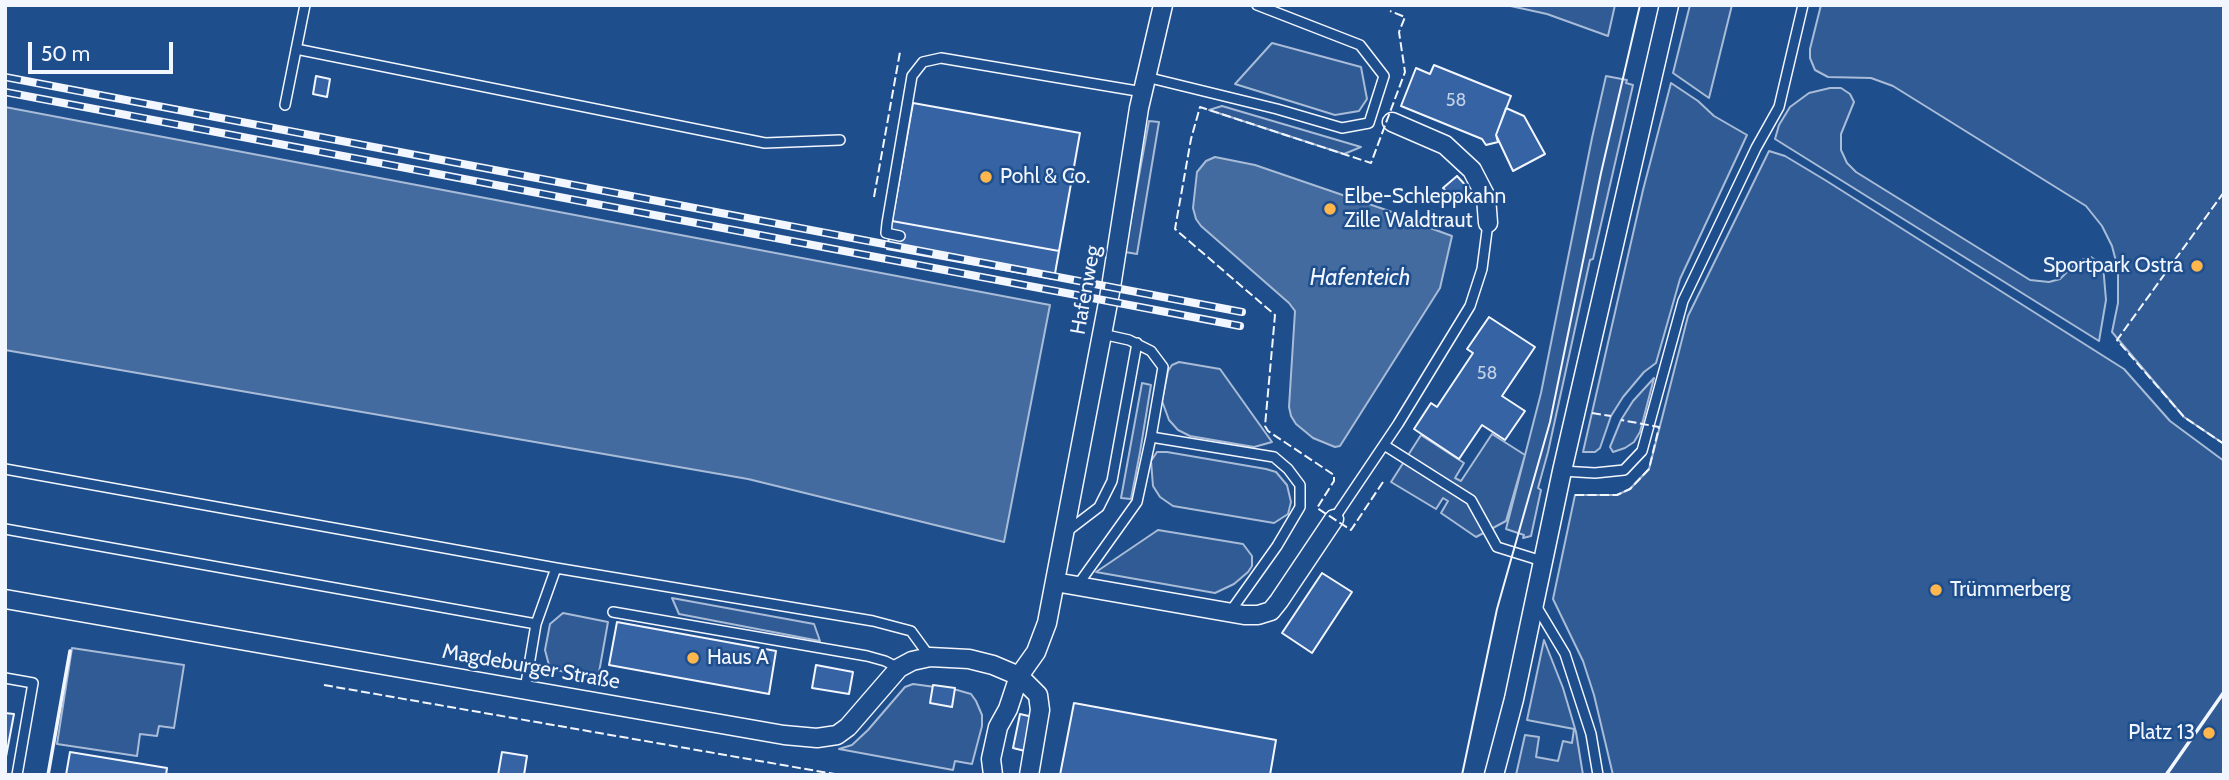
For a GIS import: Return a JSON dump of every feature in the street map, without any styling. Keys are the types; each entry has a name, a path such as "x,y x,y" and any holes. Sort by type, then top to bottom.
{"street":[{"name":"Hafenweg","path":"1018,676 1036,652 1047,623 1102,334 1144,85 1163,5"},
{"path":"1494,775 1514,699 1562,471 1669,5"},
{"path":"1392,122 1445,145 1472,170 1486,197 1488,223"},
{"path":"1055,582 1244,615 1258,615 1271,611 1334,519"},
{"name":"Magdeburger Straße","path":"5,599 784,735 817,738 836,735 848,727 900,668 930,657 969,659 993,664 1018,676 1038,695 1040,710 1029,775"},
{"path":"993,775 991,759 998,727 1008,709 1018,676"}],"lane":[{"path":"285,105 305,5"},
{"path":"900,236 886,233 887,223 912,76 923,62 941,58 1144,85 1277,109 1342,128 1368,123 1384,76 1360,45 1257,5"},
{"path":"1562,471 1595,473 1624,470 1642,451 1683,301 1756,148 1779,107 1803,5"},
{"path":"296,49 765,144 840,141"},
{"path":"1334,519 1384,445 1470,306 1482,269 1488,223"},
{"path":"1077,586 1137,502 1163,368 1151,351 1137,343 1102,334"},
{"path":"1064,534 1099,507 1112,481 1137,343"},
{"path":"1151,437 1274,457 1300,485 1300,507 1277,546 1230,612"},
{"path":"1384,445 1471,500 1497,547 1542,561"},
{"path":"5,469 556,568 873,621 911,631 930,657"},
{"path":"5,529 536,624"},
{"path":"525,689 536,624 556,568"},
{"path":"1534,603 1565,653 1591,734 1598,775"},
{"path":"613,612 867,656 900,668"},
{"path":"5,678 33,683 17,775"}],"shaded area":[{"path":"1506,5 1615,5 1608,36 1547,14"},
{"path":"1690,5 1732,5 1709,98 1673,73"},
{"path":"1821,5 2224,5 2224,444 2184,417 2112,332 2118,303 2118,269 2112,246 2102,226 2086,206 1893,86 1871,78 1828,77 1815,70 1810,49"},
{"path":"1272,43 1361,67 1367,99 1359,111 1335,115 1235,84"},
{"path":"1606,76 1627,80 1626,83 1633,85 1538,488 1541,490 1531,536 1523,538 1524,535 1506,529 1541,393"},
{"path":"1671,83 1698,101 1714,116 1747,135 1680,279 1656,363 1644,372 1623,397 1611,416 1600,448 1595,452 1583,452 1643,190"},
{"path":"1841,88 1850,94 1854,102 1841,134 1841,150 1847,163 1856,172 2030,280 2049,282 2060,279 2078,261 2091,257 2103,265 2106,300 2099,341 1775,139 1779,125 1790,107 1809,93"},
{"path":"1222,106 1361,147 1344,154 1209,110"},
{"path":"1149,121 1159,122 1137,254 1125,252"},
{"path":"1769,151 1785,156 1825,180 2124,369 2170,421 2224,461 2224,775 1613,775 1583,661 1553,599 1575,495 1617,495 1630,489 1649,469 1688,316"},
{"path":"1179,362 1220,369 1272,442 1254,447 1190,436 1178,430 1169,420 1162,401 1168,371 1172,365"},
{"path":"1654,378 1640,432 1634,442 1613,452 1610,447 1621,420 1633,401"},
{"path":"1142,383 1151,385 1140,452 1131,499 1121,498"},
{"path":"1492,434 1525,455 1506,521 1476,537 1441,513 1448,501 1443,498 1436,509 1391,482 1421,435 1464,463 1455,478 1461,481"},
{"path":"1157,452 1276,472 1287,485 1291,502 1288,514 1274,523 1173,506 1160,497 1153,486 1151,461"},
{"path":"1158,530 1243,544 1252,556 1252,566 1234,584 1215,593 1096,572"},
{"path":"672,598 814,624 820,641 679,614"},
{"path":"563,613 608,622 598,678 550,669 545,650 550,624"},
{"path":"1544,640 1563,688 1576,732 1583,775 1516,775 1525,735 1539,737 1536,757 1558,761 1563,741 1572,743 1574,729 1527,720"},
{"path":"72,648 184,665 174,728 159,726 157,736 140,734 137,756 57,744"},
{"path":"913,684 971,694 982,715 982,726 972,764 955,761 953,770 839,749 852,745 905,687"}],"water":[{"path":"5,107 1050,305 1004,542 748,479 5,350"},
{"name":"Hafenteich","path":"1215,157 1255,165 1398,214 1452,236 1440,288 1340,446 1335,447 1313,438 1296,424 1291,416 1289,407 1295,311 1196,219 1193,208 1197,172 1206,161"}],"building":[{"path":"1434,65 1511,96 1496,135 1498,142 1486,145 1482,139 1401,106 1416,68 1430,74"},
{"path":"316,76 330,79 327,97 313,94"},
{"name":"Pohl & Co.","path":"913,103 1080,133 1059,251 892,221"},
{"path":"1506,108 1524,116 1545,154 1513,171 1496,135"},
{"path":"1457,176 1468,188 1454,200 1443,188"},
{"path":"892,221 1059,251 1054,279 887,249"},
{"path":"1489,317 1535,347 1502,396 1525,411 1505,440 1482,425 1459,459 1414,429 1431,403 1437,407 1473,353 1467,349"},
{"path":"1322,573 1352,592 1312,653 1282,633"},
{"name":"Haus A","path":"617,622 776,651 769,694 609,665"},
{"path":"816,665 853,672 849,694 812,688"},
{"path":"933,685 955,688 952,707 930,703"},
{"path":"1074,703 1276,740 1270,775 1060,775"},
{"path":"5,713 14,714 5,762"},
{"path":"1020,714 1033,717 1025,751 1013,748"},
{"path":"70,752 167,768 166,775 66,775"},
{"path":"502,752 527,756 524,775 498,775"}],"tram line":[{"path":"1462,775 1497,609 1550,422 1601,173 1640,5"}],"railway":[{"path":"5,77 1242,312"},
{"path":"5,92 1240,326"}],"fence":[{"path":"1383,482 1351,530 1317,508 1334,481 1334,475 1268,431 1265,426 1275,315 1175,229 1191,139 1200,107 1371,163 1405,72 1399,32 1405,17 1390,11"},
{"path":"874,197 900,52"},
{"path":"2224,192 2117,340 2184,417 2224,444"},
{"path":"1592,413 1611,416"},
{"path":"1575,495 1617,495 1630,489 1649,469 1659,427 1621,420"},
{"path":"324,685 840,775"}],"wall":[{"path":"48,775 70,651"},
{"path":"2166,775 2224,692"}],"place":[{"name":"Pohl & Co.","path":"986,177"},
{"name":"Elbe-Schleppkahn Zille Waldtraut","path":"1330,209"},
{"name":"Sportpark Ostra","path":"2197,266"},
{"name":"Trümmerberg","path":"1936,590"},
{"name":"Haus A","path":"693,658"},
{"name":"Platz 13","path":"2209,733"}]}
